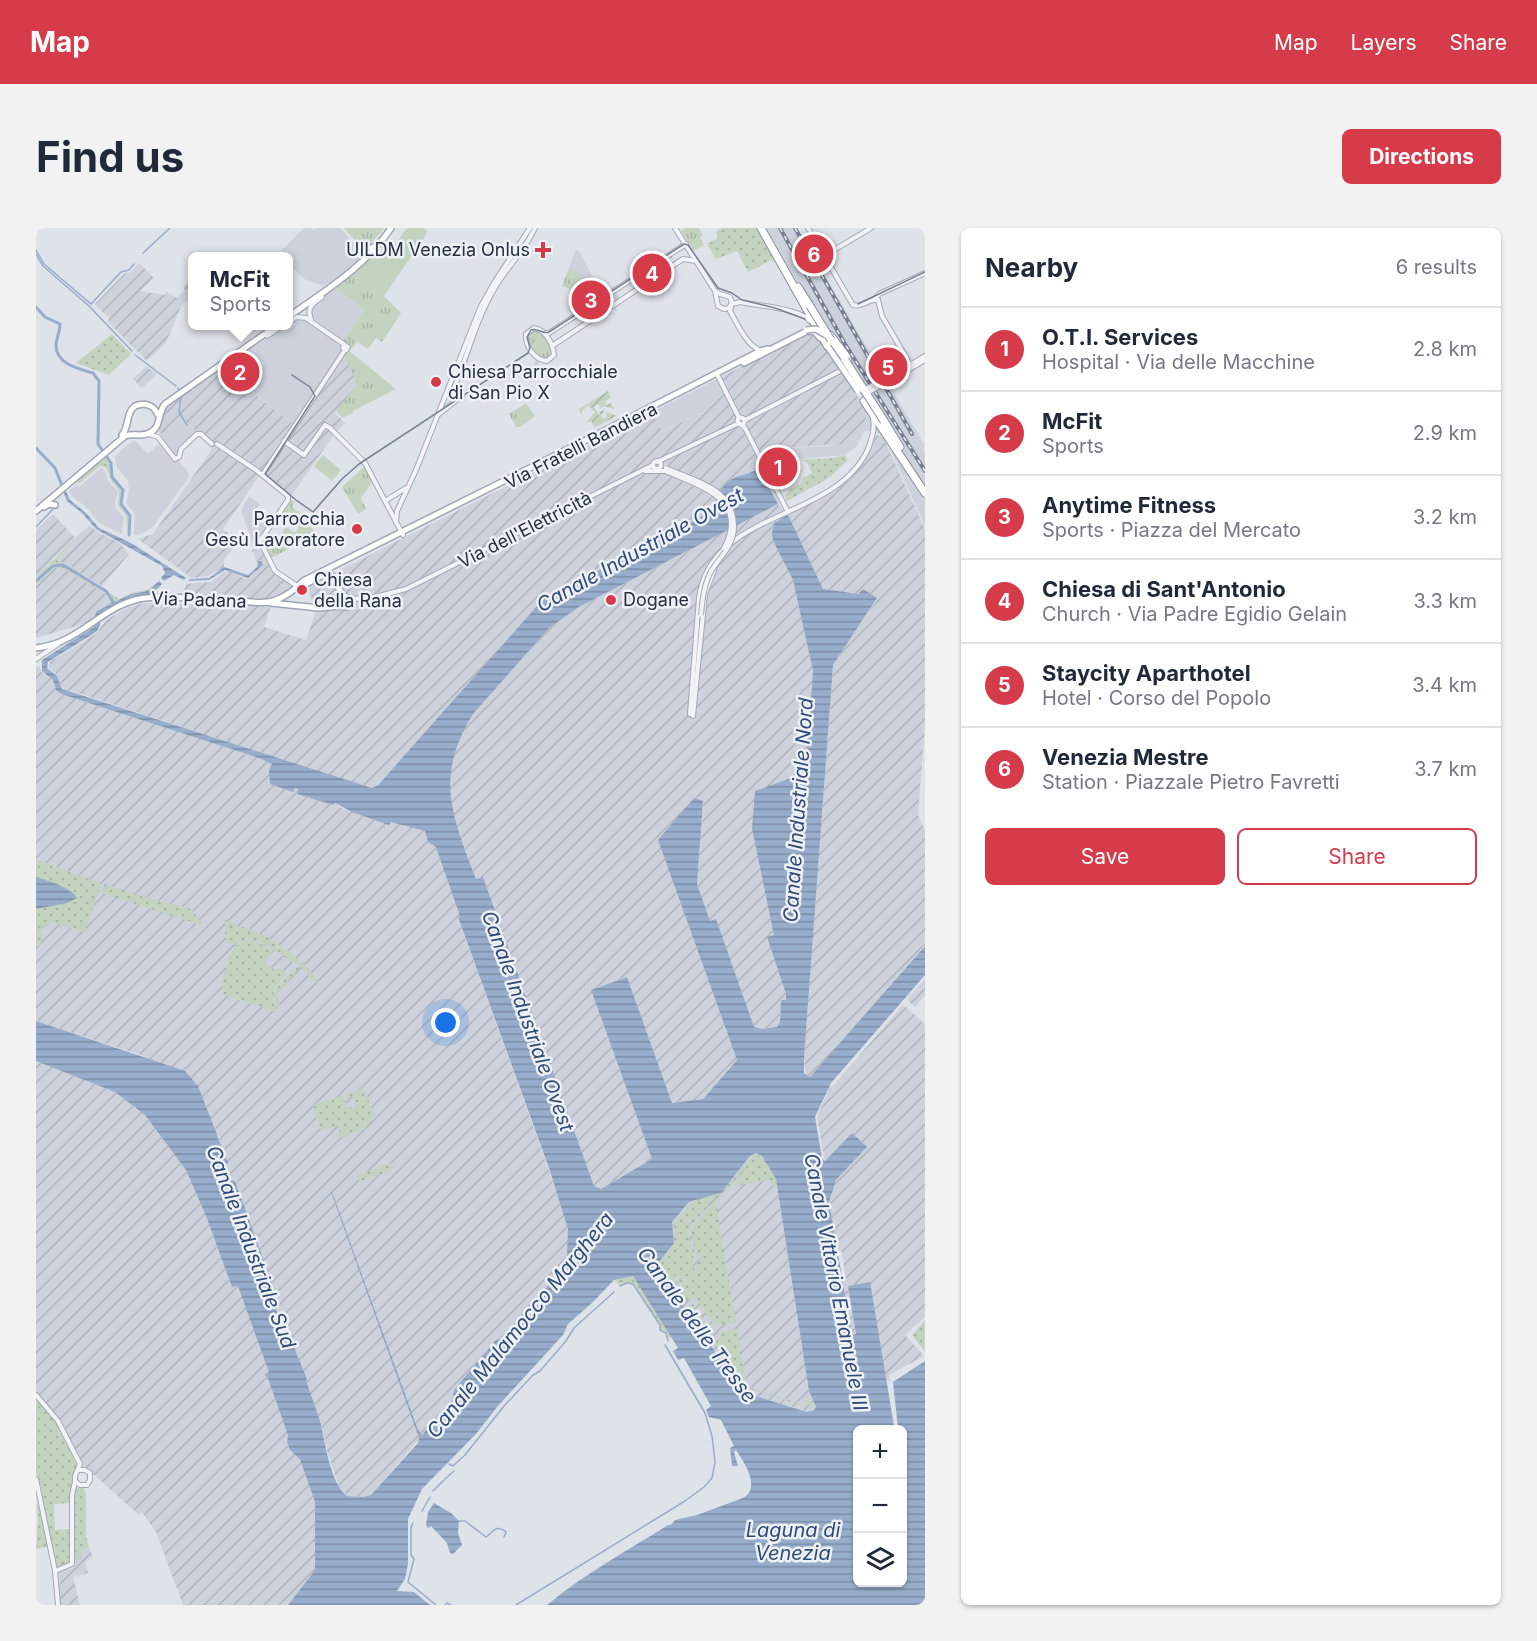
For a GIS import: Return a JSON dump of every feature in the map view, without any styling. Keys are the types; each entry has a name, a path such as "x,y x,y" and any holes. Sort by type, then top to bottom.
{"highway":[{"path":"762,228 925,491"},
{"path":"762,228 832,347"},
{"path":"780,258 820,326 829,333 847,357 846,362"},
{"path":"861,396 877,427 909,465"}],"main road":[{"path":"330,286 359,263 389,228"},
{"path":"293,314 369,257 389,228"},
{"path":"363,252 368,252 377,244"},
{"path":"322,297 336,274"},
{"name":"Via Fratelli Bandiera","path":"745,359 809,329 819,330 829,338 832,347"},
{"path":"36,511 123,434 128,423 128,414 134,407 142,404 162,403 268,330"},
{"path":"158,416 165,404 269,330"},
{"name":"Via Fratelli Bandiera","path":"304,583 807,331 815,332 846,362"},
{"path":"249,345 267,336"},
{"path":"832,347 861,396"},
{"name":"Via Fratelli Bandiera","path":"717,375 760,351 768,349"},
{"path":"103,452 125,436 148,434 157,427 158,416 156,410 150,405"},
{"path":"128,423 133,431 139,434"},
{"path":"36,511 47,505 55,505"},
{"name":"Via Fratelli Bandiera","path":"296,585 332,572 402,534"},
{"path":"265,602 319,608 344,600 332,572"},
{"name":"Via Padana","path":"36,648 58,644 132,601 143,599 265,602 293,592 296,585"}],"street":[{"path":"396,522 397,512 488,297 502,274 526,245 533,228"},
{"path":"675,228 718,294 717,304 721,308 727,309 740,302 800,314 810,320 832,347"},
{"path":"824,256 871,228"},
{"path":"809,230 853,305 876,301"},
{"path":"544,333 549,333 686,244"},
{"path":"552,346 691,254"},
{"path":"685,258 696,261"},
{"path":"909,366 907,358 882,316 876,301 878,295 925,273"},
{"path":"718,294 730,297 730,312 747,339 755,349 760,351"},
{"path":"262,474 343,348 311,319 310,306 322,297"},
{"path":"437,417 453,400 455,386 488,297"},
{"path":"293,317 303,317 325,331"},
{"path":"536,328 544,333 552,346 553,356 546,362 538,358 529,348 526,339 529,330 536,328"},
{"path":"267,336 276,330"},
{"path":"907,358 912,362 917,361"},
{"path":"903,371 907,358"},
{"path":"903,371 925,358"},
{"path":"861,396 925,358"},
{"path":"846,362 860,388 869,390"},
{"name":"Via dell'Elettricità","path":"344,600 357,600 402,591 657,465 844,369 846,362"},
{"path":"717,375 788,512"},
{"path":"869,390 867,402 909,465"},
{"path":"444,400 453,400"},
{"path":"444,400 445,408"},
{"path":"284,441 302,454 306,453 324,425 363,459 402,534"},
{"path":"157,427 159,436 173,452"},
{"path":"698,638 705,594 711,576 723,556 743,534 788,512 844,480 859,464 877,427"},
{"path":"148,434 158,437 173,452 180,453"},
{"path":"173,452 172,458 176,459 180,456 182,448 201,434 262,474 266,480 289,498 262,537 261,544 275,571 296,585"},
{"path":"657,465 714,493 723,502 730,517 731,529 728,541 709,570 703,585 691,715"},
{"path":"631,477 647,471 665,470"},
{"path":"386,501 409,486"},
{"path":"36,659 58,644"},
{"path":"36,1394 57,1417 78,1459 90,1474 90,1481 86,1485 75,1488"},
{"path":"36,1394 60,1424 80,1464 75,1474 72,1500 72,1564 55,1571"},
{"path":"79,1470 86,1470"},
{"path":"36,1479 55,1571 58,1605"},
{"path":"75,1481 80,1485"}],"shaded area":[{"path":"304,228 314,230 340,228 356,246 353,250 360,259 324,286 306,280 293,268 293,252 280,252"},
{"path":"766,228 797,228 925,446 923,449 925,452 925,526 885,437 874,431 865,431 856,447 844,455 792,460 793,464 773,475 767,462 773,461 766,449 830,446 850,440 863,427 868,415 870,393 809,302"},
{"path":"576,250 579,251 593,277 585,281 588,289 573,299 571,289 562,286"},
{"path":"139,263 154,278 140,291 165,295 167,292 177,298 185,290 183,287 188,281 188,300 181,306 166,343 147,361 108,322 110,315 108,317 95,304 124,274 131,272"},
{"path":"334,287 364,310 343,341 310,316 315,304"},
{"path":"615,291 622,308 619,303 614,306 617,312 612,307 579,329 555,346 552,361 539,362 536,370 532,368 536,360 533,357 584,322 579,314 594,304 600,312 611,305 608,297 612,303 616,301 611,294"},
{"path":"293,319 307,320 340,344 342,350 294,424 234,379 231,382 212,374 250,347 266,340 280,330 293,330"},
{"path":"809,332 816,334 868,412 863,427 857,435 842,444 766,449 773,457 773,461 767,462 762,469 754,466 729,482 717,495 711,512 553,594 551,599 375,787 368,788 64,690 55,674 57,674 49,668 50,662 96,634 106,620 129,607 143,603 271,606 264,627 306,640 315,613 308,586 652,413 662,432 696,415 704,414 702,410 708,407 706,403 724,393 717,379"},
{"path":"344,355 358,384 335,413 345,423 333,436 292,495 266,475 259,476 223,529 228,533 224,539 235,546 224,560 224,567 208,576 192,578 138,539 153,534 212,449 210,443 184,420 164,439 159,431 165,406 212,374 231,382 234,379 296,426"},
{"path":"146,367 157,374 142,388 133,379"},
{"path":"717,379 724,393 706,403 708,407 704,413 661,432 652,412"},
{"path":"184,420 197,432 182,447 178,461 187,470 189,477 152,528 134,535 135,514 126,503 129,490 128,481 117,467 115,456 134,440 148,454"},
{"path":"876,435 883,437 925,529 925,726 918,815 925,831 925,945 820,1068 810,1077 806,1076 804,1058 833,665 877,599 823,589 789,518 777,520 773,528 773,541 793,580 813,671 805,778 791,778 774,935 767,937 786,1000 781,1000 780,1022 777,1027 761,1029 754,1027 716,920 710,921 697,884 703,801 697,800 658,840 737,1060 703,1099 672,1103 627,977 591,990 652,1159 601,1189 594,1186 483,877 476,879 456,823 449,787 451,763 457,743 473,714 550,627 560,619 778,504 787,515 833,491 849,480 862,464"},
{"path":"755,466 764,470 780,503 778,504 772,492 754,471 742,477 735,477"},
{"path":"101,468 104,469 108,481 118,491 115,503 116,509 124,517 122,534 99,523 69,491 76,485 79,487"},
{"path":"249,496 260,504 255,511 270,523 254,547 241,510"},
{"path":"53,514 75,538 90,525 96,531 119,543 129,554 102,586 64,563 57,562 68,546 50,561 51,563 36,579 36,530"},
{"path":"252,550 263,551 275,574 292,585 293,589 282,596 267,600 188,598 184,591 186,584 211,582 224,572 230,571 246,579 250,578 262,565 261,562 257,563"},
{"path":"61,567 103,592 113,603 97,611 94,621 36,638 36,585 54,568"},
{"path":"39,666 43,673 53,680 56,690 61,694 260,758 272,764 293,792 295,788 298,790 297,793 334,805 334,803 338,807 389,823 398,822 425,831 428,842 436,846 461,916 458,918 562,1207 568,1229 568,1254 554,1278 506,1337 495,1341 454,1390 452,1401 371,1495 347,1496 339,1486 320,1420 285,1326 285,1319 280,1320 273,1300 277,1297 235,1181 231,1180 219,1137 144,1056 36,1021 36,668"},
{"path":"925,979 925,995 915,1007 908,998"},
{"path":"902,1006 905,1006 925,1024 925,1317 905,1335 924,1356 889,1375 890,1381 885,1381 869,1285 848,1286 856,1335 852,1335 843,1281 846,1280 842,1252 836,1249 829,1202 836,1180 867,1147 825,1162 817,1117 830,1086 832,1087"},
{"path":"36,1061 115,1092 145,1115 186,1170 232,1287 238,1285 270,1372 264,1375 267,1376 288,1435 287,1442 290,1450 300,1458 315,1502 315,1570 288,1605 183,1605 157,1534 142,1512 139,1515 83,1465 60,1420 36,1391"},
{"path":"756,1153 762,1156 776,1179 809,1391 816,1407 808,1412 743,1392 656,1265 674,1243 672,1222 689,1202 721,1193 750,1156"},
{"path":"85,1548 89,1548 93,1557 85,1562 88,1573 73,1577 80,1605 60,1605 59,1572 73,1568 73,1560"}],"green space":[{"path":"344,228 384,228 365,251"},
{"path":"423,228 427,231 426,235 384,296 364,283 355,273 373,257 376,257 386,245 394,246 406,229"},
{"path":"685,228 699,228 704,245 694,251 681,231"},
{"path":"723,228 759,228 777,261 774,263 772,260 748,272 737,251 716,259 707,244 718,238 716,231"},
{"path":"569,269 579,273 588,289 582,293 584,290 578,286 576,288 578,293 573,299 571,289 562,286"},
{"path":"355,273 401,313 382,342 376,338 368,349 357,342 352,349 343,341 364,310 334,287"},
{"path":"533,330 545,336 550,343 552,356 545,360 531,347 529,335"},
{"path":"112,334 131,354 109,375 76,363"},
{"path":"346,351 349,351 396,389 342,418 336,411 357,384 344,355"},
{"path":"608,391 611,398 605,401 607,405 611,403 614,409 604,406 601,408 598,404 594,407 603,419 607,417 606,412 617,416 595,427 591,421 586,423 595,412 588,405 582,411 582,416 579,409"},
{"path":"526,403 535,416 520,427 516,427 509,414"},
{"path":"323,455 341,470 332,481 314,466"},
{"path":"845,455 848,460 829,478 787,501 785,496 790,489 802,483 803,478 812,473 807,463 801,460"},
{"path":"104,456 110,464 111,478 122,492 119,504 128,517 127,535 126,516 118,505 119,490 112,482 106,467 100,466 77,483 78,479"},
{"path":"364,467 372,482 361,498 366,509 358,514 342,487"},
{"path":"290,499 295,502 292,507 300,513 296,519 303,523 306,519 309,520 309,525 317,535 269,559 262,542 265,536 274,543 286,527 295,533 299,528 280,514"},
{"path":"72,541 57,561 69,566 119,599 134,592 147,590 159,581 148,591 134,593 115,602 103,592 61,567 54,568 36,585 36,579 51,563 50,561 55,559"},
{"path":"36,859 101,884 85,932 51,922 48,927 42,926 40,932 44,935 40,946 36,946 36,909 67,903 77,896 63,887 36,877"},
{"path":"104,884 191,909 204,926 101,893"},
{"path":"225,920 268,937 300,960 296,964 293,963 274,949 252,938 234,944 227,943"},
{"path":"250,939 273,950 265,963 276,971 279,968 286,973 273,994 277,1012 224,995 223,977 235,946"},
{"path":"302,962 318,981 315,983 301,967 277,993 280,1007 278,1010 274,997 276,988"},
{"path":"364,1088 374,1115 365,1129 338,1139 339,1126 321,1131 313,1105 342,1095 348,1108 353,1109 357,1107 352,1096 348,1098 349,1105 346,1095"},
{"path":"754,1154 762,1157 773,1174 776,1185 773,1188 771,1180 733,1186 749,1163 724,1193 713,1199 693,1225 689,1218 687,1219 691,1226 689,1239 694,1264 687,1279 677,1277 670,1265 676,1277 670,1283 658,1265 675,1243 674,1223 691,1203 721,1193"},
{"path":"390,1163 394,1169 359,1182 357,1175 372,1170 373,1172 374,1169"},
{"path":"722,1196 716,1203 736,1322 715,1326 695,1297 685,1302 675,1280 685,1280 680,1284 676,1281 679,1287 686,1280 703,1255 703,1252 696,1259 691,1230 716,1199"},
{"path":"634,1276 672,1336 670,1339 664,1330 661,1330 661,1326 634,1284 620,1285 615,1281 619,1278"},
{"path":"693,1304 717,1340 720,1339 721,1332 737,1329 747,1387 804,1405 807,1404 807,1396 813,1405 804,1406 744,1387 688,1306"},
{"path":"925,1320 925,1352 912,1335"},
{"path":"36,1397 52,1415 78,1465 72,1477 74,1484 71,1511 69,1512 69,1503 54,1504 55,1530 69,1529 71,1516 70,1564 55,1570 41,1488 36,1474"},
{"path":"84,1488 86,1494 86,1536 89,1547 83,1550 80,1558 73,1560 74,1499 76,1489"},
{"path":"36,1505 40,1505 48,1547 36,1549 38,1519"}],"water":[{"path":"754,471 761,473 778,504 579,607 550,627 473,714 461,737 450,777 454,815 476,879 483,877 594,1186 601,1189 652,1159 591,990 627,977 672,1103 703,1099 737,1060 658,840 694,798 703,801 697,884 710,921 716,919 754,1027 762,1029 777,1027 780,1022 781,1000 786,1000 767,937 774,935 752,828 755,791 791,778 805,778 813,671 793,580 773,541 774,523 787,515 789,517 823,589 858,594 863,589 877,598 833,665 804,1073 810,1077 925,946 925,975 831,1083 815,1117 822,1158 825,1161 852,1133 867,1147 836,1180 829,1202 852,1335 856,1334 848,1286 870,1282 894,1425 853,1425 853,1587 907,1587 907,1425 898,1425 893,1382 925,1361 925,1605 547,1605 591,1573 671,1525 675,1520 697,1515 743,1498 751,1488 750,1475 736,1450 734,1452 738,1466 732,1466 730,1448 734,1446 721,1420 709,1417 706,1410 711,1406 684,1358 678,1360 673,1351 678,1348 633,1276 614,1280 568,1324 563,1335 497,1407 476,1434 422,1489 408,1519 408,1564 405,1579 397,1591 414,1592 430,1605 288,1605 315,1570 315,1502 300,1459 290,1450 287,1442 288,1435 267,1376 264,1375 269,1372 238,1286 232,1287 186,1170 145,1115 115,1092 36,1061 36,1021 185,1071 198,1086 228,1163 226,1167 231,1180 235,1181 277,1297 273,1300 280,1320 286,1318 285,1326 307,1379 332,1472 341,1490 347,1496 371,1495 418,1443 419,1438 331,1192 418,1430 422,1435 452,1401 454,1390 496,1340 506,1337 529,1305 532,1305 554,1278 567,1258 568,1229 550,1171 458,917 460,916 436,847 428,842 425,831 391,822 389,825 352,812 335,803 333,805 297,794 298,789 295,788 293,792 270,784 269,770 272,764 259,758 61,694 56,690 53,680 42,671 42,660 94,627 97,611 131,594 148,591 159,581 162,584 151,595 100,615 100,626 96,632 48,662 47,668 57,676 62,689 372,788 378,785 545,597 551,599 553,594 711,512 723,487 736,477","holes":["756,1153 762,1156 776,1179 809,1391 816,1407 807,1412 743,1392 656,1266 674,1243 672,1222 689,1202 721,1193 750,1156"]},
{"path":"65,489 70,500 99,528 131,543 186,578 184,580 174,575 164,581 161,578 165,573 162,566 96,529 67,501 63,491"},
{"path":"261,561 263,565 248,578 225,570 209,580 188,581 209,578 224,567 248,575"},
{"path":"36,877 64,888 77,898 67,903 36,909"},
{"path":"434,1503 451,1513 459,1521 458,1533 462,1545 453,1554 450,1553 447,1543 431,1526 428,1528 426,1525 428,1512"}],"waterway":[{"path":"143,253 170,228"},
{"path":"36,250 44,264 91,304 121,272 129,270 134,264"},
{"path":"36,254 43,266 89,306 132,351"},
{"path":"36,307 45,317 60,324 56,344 59,356 69,364 93,373 99,381 98,444 111,463 112,477 123,490 121,504 130,516 129,535"},
{"path":"135,355 176,386"},
{"path":"181,396 179,412 187,425"},
{"path":"36,448 55,468 63,488"},
{"path":"36,527 55,507"},
{"path":"36,581 53,566 63,565 106,591 115,605"},
{"path":"620,1286 627,1283 633,1284 660,1325 660,1330 666,1333 668,1341"},
{"path":"449,1464 453,1466 465,1455 504,1406 533,1375 540,1371 566,1341 574,1328 614,1292"},
{"path":"516,1605 685,1501 712,1478 715,1462 712,1436 705,1413 665,1345"},
{"path":"445,1479 454,1471"},
{"path":"433,1491 444,1480"},
{"path":"422,1511 430,1497"},
{"path":"459,1521 465,1521 486,1537 495,1529 500,1529 506,1532 504,1537"},
{"path":"413,1523 411,1555 414,1559 408,1582 436,1605"},
{"path":"445,1605 447,1603 451,1605"}],"tram line":[{"path":"292,375 310,387 315,396 265,474 313,512 342,479 359,464 528,353 530,348 527,337 531,330 549,332 684,244 688,245 718,288 742,300 775,308 805,319"},
{"path":"858,304 925,272"}],"railway":[{"path":"780,228 845,344 925,471"},
{"path":"795,228 912,434"}],"place":[{"name":"UILDM Venezia Onlus","path":"543,250"},
{"name":"Venezia Mestre","path":"814,254"},
{"name":"Chiesa di Sant'Antonio","path":"652,273"},
{"name":"Anytime Fitness","path":"591,300"},
{"name":"Staycity Aparthotel","path":"888,367"},
{"name":"McFit","path":"240,372"},
{"name":"Chiesa Parrocchiale di San Pio X","path":"436,382"},
{"name":"O.T.I. Services","path":"778,467"},
{"name":"Parrocchia Gesù Lavoratore","path":"357,529"},
{"name":"Chiesa della Rana","path":"302,590"},
{"name":"Dogane","path":"611,600"}],"water label":[{"name":"Canale Industriale Ovest","path":"640,550"},
{"name":"Canale Industriale Nord","path":"798,810"},
{"name":"Canale Industriale Ovest","path":"528,1021"},
{"name":"Canale Industriale Sud","path":"251,1247"},
{"name":"Canale Vittorio Emanuele III","path":"836,1282"},
{"name":"Canale Malamocco Marghera","path":"520,1325"},
{"name":"Canale delle Tresse","path":"697,1325"},
{"name":"Laguna di Venezia","path":"793,1542"}]}
